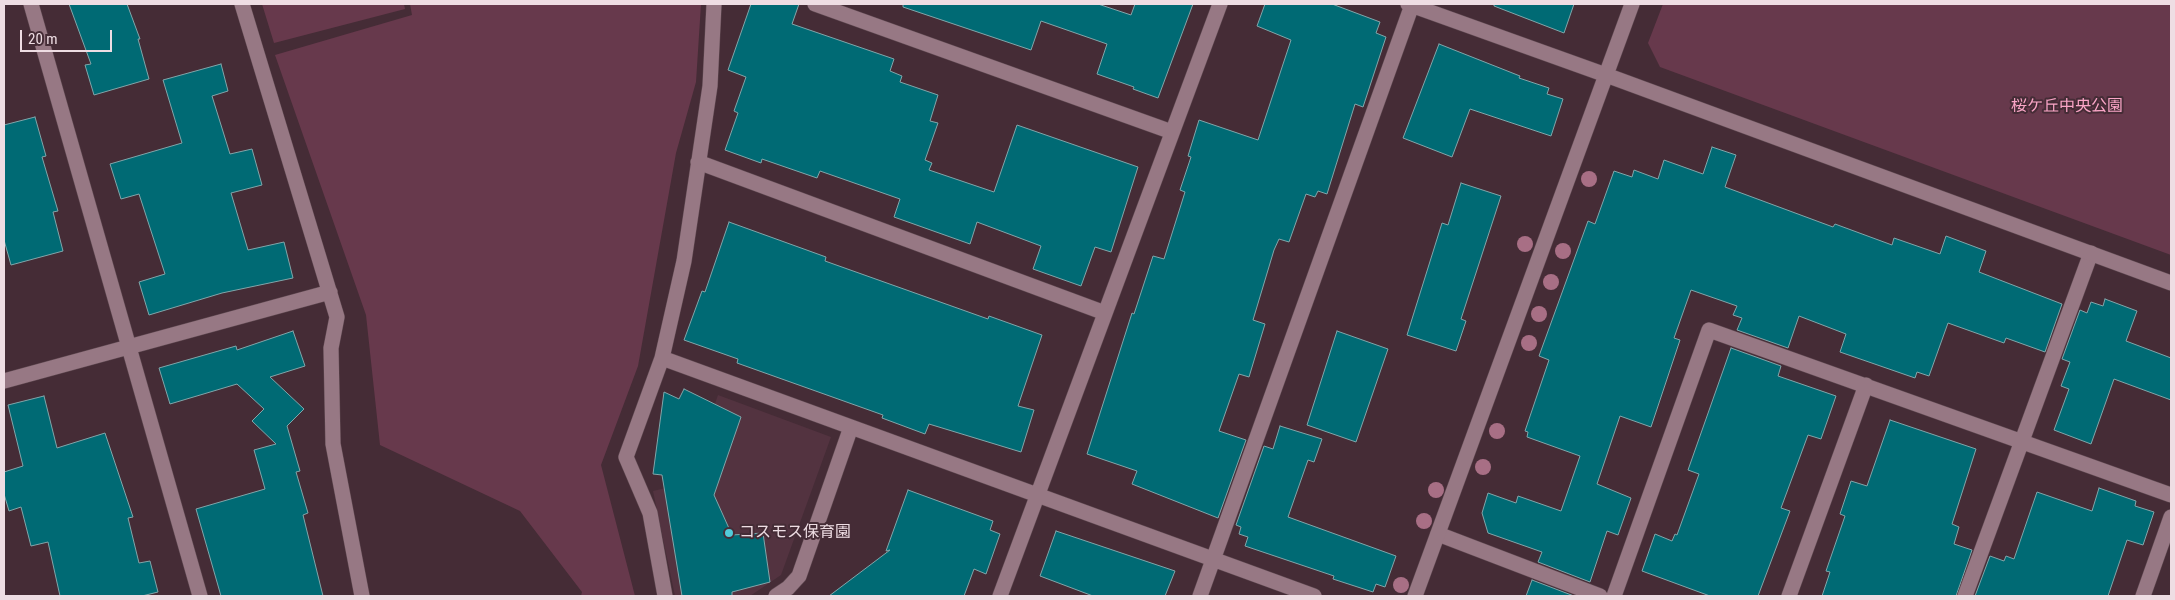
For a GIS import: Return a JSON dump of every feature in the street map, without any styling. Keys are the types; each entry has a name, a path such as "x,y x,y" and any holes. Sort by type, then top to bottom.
{"street":[{"path":"31,4 200,596"},
{"path":"242,4 337,317 331,348 332,444 362,596"},
{"path":"665,596 650,513 626,457 662,358 684,261 710,86 714,4"},
{"path":"815,4 1172,132"},
{"path":"1000,596 1220,4"},
{"path":"1200,596 1410,4 2171,283"},
{"path":"1415,596 1632,4"},
{"path":"698,162 1104,314"},
{"path":"1965,596 2091,253"},
{"path":"4,381 330,292"},
{"path":"1614,596 1709,330 2171,495"},
{"path":"662,358 1314,596"},
{"path":"1788,596 1866,385"},
{"path":"776,596 788,588 799,576 851,427"},
{"path":"2143,596 2171,517"},
{"path":"1438,534 1600,596"}],"shaded area":[{"name":"コスモス保育園","path":"718,395 831,437 781,575 750,596 675,596 653,491 687,483"}],"green space":[{"path":"262,4 404,4 405,9 274,43"},
{"path":"410,4 701,4 696,82 676,153 638,366 601,465 635,596 581,596 582,592 520,511 380,445 366,315 275,55 412,15"},
{"name":"桜ケ丘中央公園","path":"1663,4 2171,4 2171,255 1660,67 1648,43"}],"building":[{"path":"69,4 127,4 140,39 138,39 149,79 94,95 85,65 91,64"},
{"path":"751,4 799,4 792,24 894,59 890,71 902,76 900,82 938,95 930,121 938,123 925,160 932,163 929,170 994,192 1017,125 1138,167 1111,252 1095,247 1081,286 1033,269 1041,246 977,222 970,244 894,217 900,199 820,171 817,178 762,159 761,163 725,150 738,113 734,111 746,77 728,70"},
{"path":"903,4 1098,4 1131,15 1135,4 1193,4 1158,98 1097,74 1107,44 1041,21 1031,50 903,7"},
{"path":"1265,4 1332,4 1380,22 1376,33 1386,37 1363,107 1355,104 1327,194 1318,191 1315,197 1306,194 1289,242 1279,239 1274,250 1253,320 1265,324 1249,377 1239,374 1219,431 1246,440 1218,518 1132,484 1137,471 1087,454 1132,313 1134,314 1153,256 1164,259 1185,192 1180,190 1191,157 1188,156 1199,120 1258,140 1291,40 1257,26"},
{"path":"1494,4 1574,4 1564,33 1494,6"},
{"path":"1439,44 1520,76 1519,78 1549,88 1547,94 1563,99 1551,136 1470,109 1452,157 1403,138"},
{"path":"221,64 228,91 212,96 230,154 252,149 262,185 231,193 248,250 284,242 293,278 222,293 149,315 139,282 165,274 139,194 121,199 110,164 182,143 163,80"},
{"path":"35,117 46,156 42,157 58,211 53,212 63,251 11,265 4,240 4,125"},
{"path":"1712,147 1736,155 1725,187 1833,227 1835,224 1892,245 1894,238 1940,254 1946,236 1986,251 1979,272 2062,304 2045,352 2006,338 2004,343 1948,323 1929,376 1917,372 1915,378 1840,352 1846,334 1799,316 1788,348 1737,330 1742,318 1733,315 1737,306 1691,290 1674,338 1680,340 1651,427 1620,416 1597,484 1631,498 1618,535 1607,531 1590,582 1538,562 1542,552 1488,533 1482,513 1488,493 1516,503 1518,496 1561,511 1580,456 1527,437 1528,432 1525,431 1549,360 1539,356 1588,221 1595,224 1614,171 1632,177 1634,170 1658,179 1664,160 1703,174"},
{"path":"1461,183 1501,196 1461,319 1466,321 1456,351 1407,335 1442,223 1448,225"},
{"path":"729,222 826,257 825,261 988,319 989,316 1042,335 1018,406 1034,410 1021,452 929,424 925,434 882,418 883,415 737,363 738,359 684,340 702,291 705,292"},
{"path":"2105,299 2137,311 2126,341 2171,358 2171,400 2114,379 2091,444 2054,430 2069,389 2061,386 2070,362 2062,359 2080,310 2087,313 2091,302 2103,306"},
{"path":"293,331 305,366 270,377 304,409 287,426 300,471 296,472 308,513 303,515 323,596 221,596 196,509 265,489 254,450 276,444 252,421 264,409 237,384 170,404 159,368 236,346 237,350"},
{"path":"1337,331 1388,349 1356,442 1307,425"},
{"path":"1731,348 1781,366 1778,376 1836,396 1821,439 1808,435 1781,508 1790,511 1758,596 1710,596 1642,571 1655,534 1672,541 1675,534 1677,535 1699,474 1688,470"},
{"path":"684,389 741,417 714,495 732,535 763,533 770,582 732,592 732,596 682,596 662,475 653,474 664,392 679,399"},
{"path":"44,396 57,448 105,433 133,517 128,518 139,563 150,561 158,592 142,596 60,596 48,542 31,546 21,507 9,511 4,494 4,472 23,466 8,405"},
{"path":"1890,420 1976,449 1952,524 1959,527 1954,544 1972,550 1956,596 1822,596 1830,572 1826,571 1845,516 1840,514 1851,481 1867,486"},
{"path":"1280,426 1322,439 1314,462 1308,460 1288,517 1396,556 1385,587 1376,584 1373,592 1333,579 1334,576 1245,546 1248,537 1239,534 1241,527 1236,525 1264,446 1273,449"},
{"path":"2099,488 2136,501 2135,506 2154,512 2143,545 2127,540 2108,596 1975,596 1990,556 2004,561 2006,556 2014,559 2037,492 2092,511"},
{"path":"908,490 993,521 990,530 1000,534 986,574 974,569 964,596 829,596 890,550 886,551"},
{"path":"1056,531 1175,571 1165,596 1093,596 1040,576"},
{"path":"1532,580 1574,596 1526,596"}],"place":[{"name":"コスモス保育園","path":"729,533"}]}
